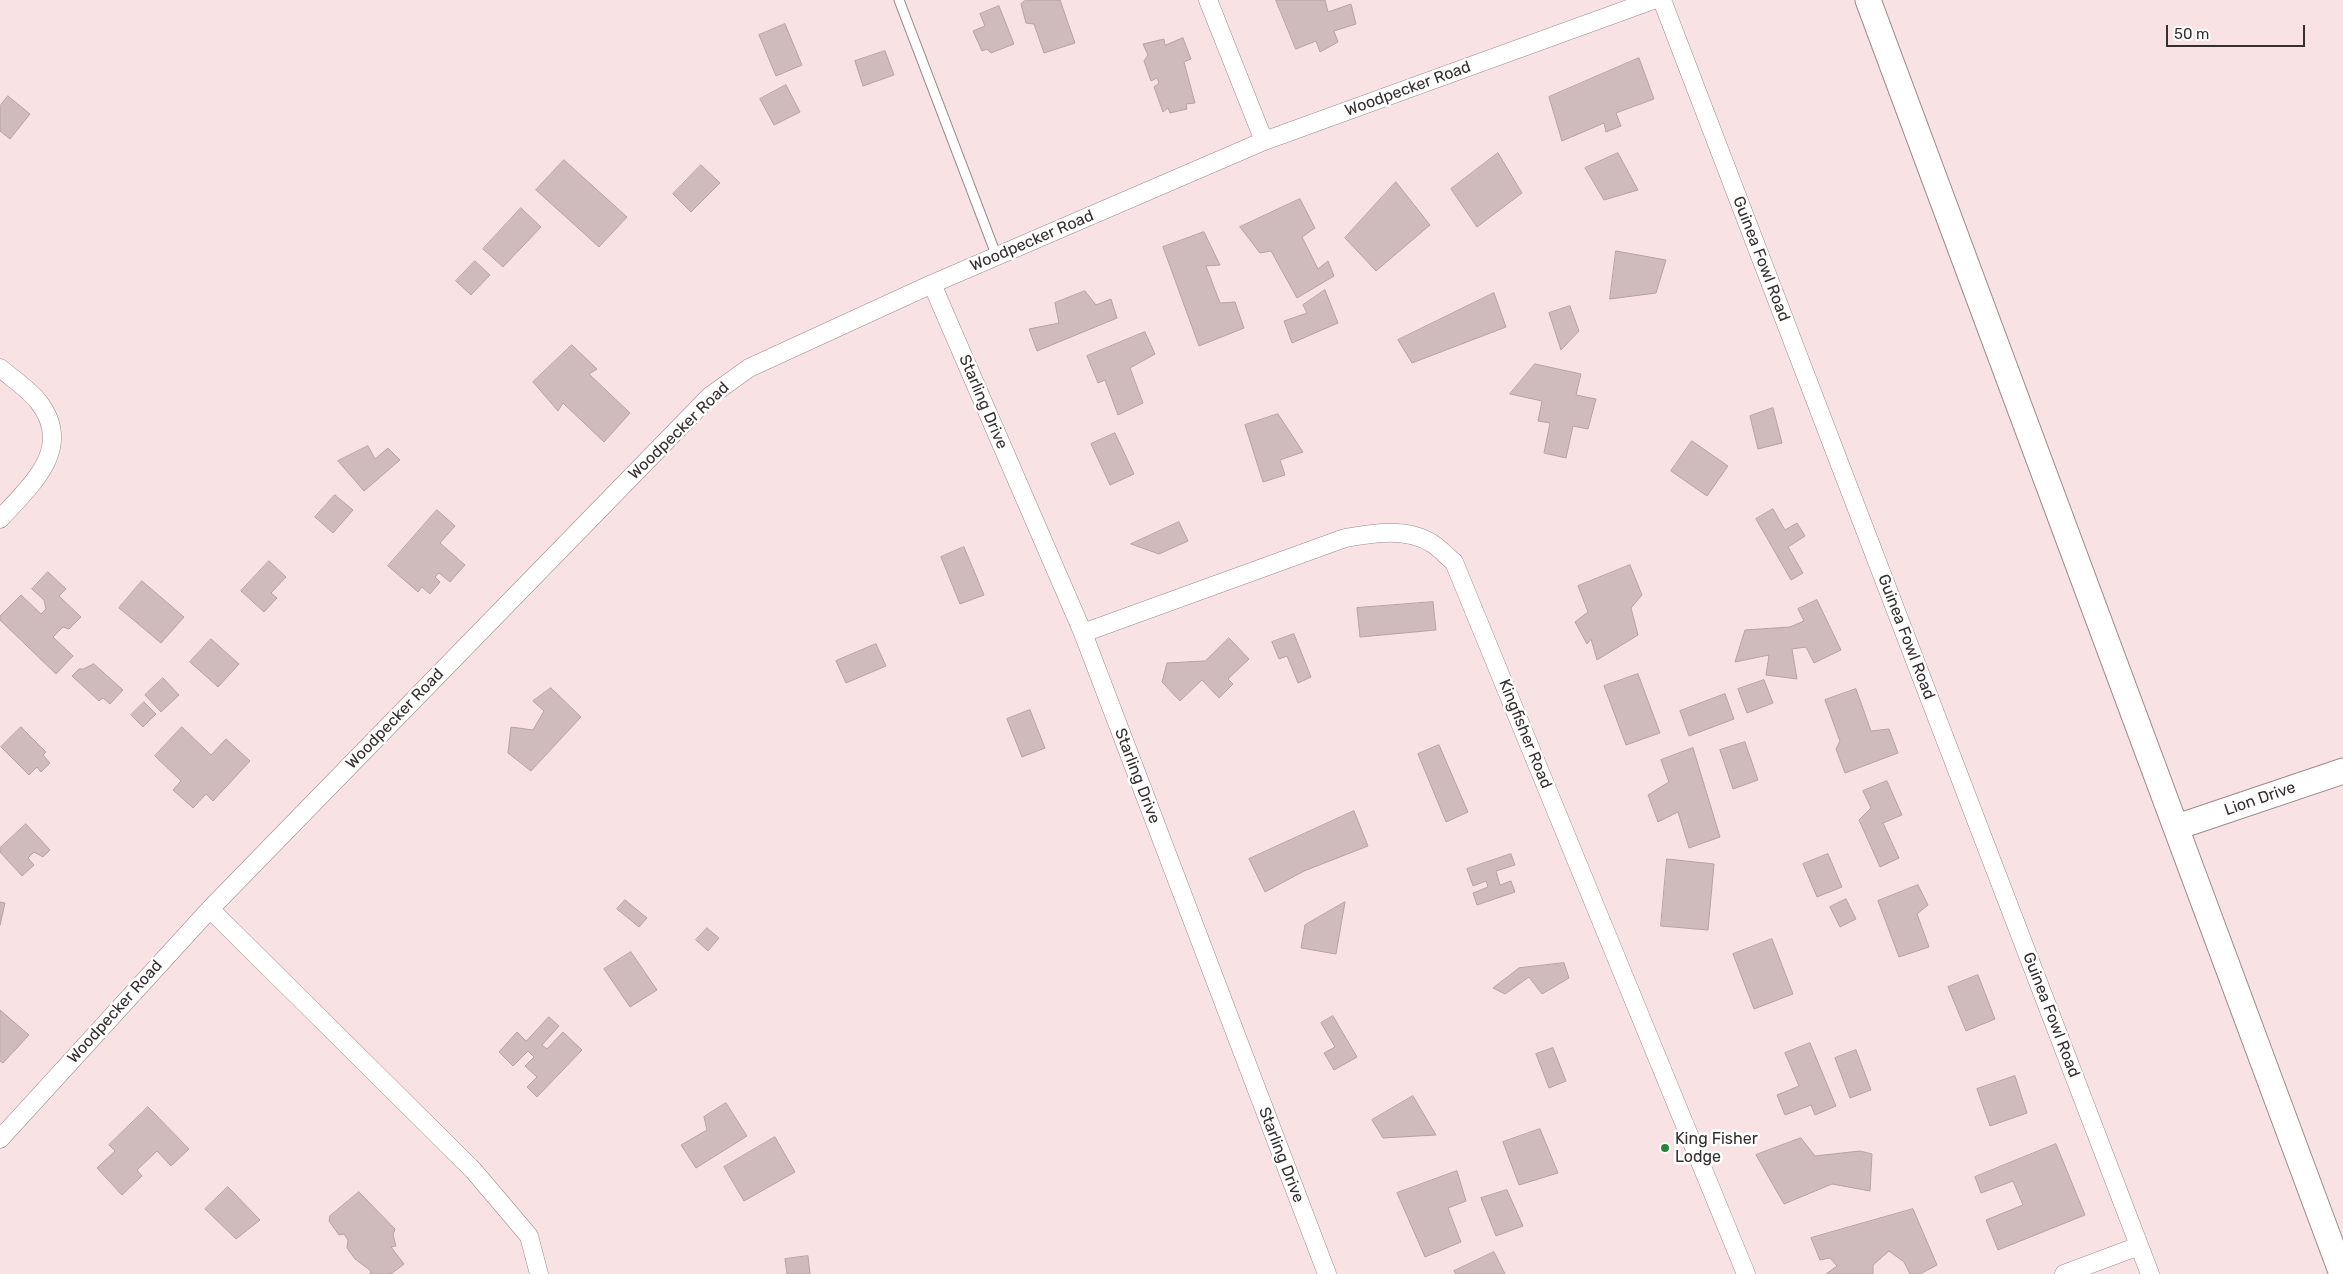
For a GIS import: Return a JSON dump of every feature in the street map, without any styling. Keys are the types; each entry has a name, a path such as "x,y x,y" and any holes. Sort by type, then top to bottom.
{"street":[{"path":"1208,0 1264,141"},
{"name":"Woodpecker Road","path":"0,1139 210,909 710,396 749,368 932,284 1264,141 1653,0"},
{"name":"Guinea Fowl Road","path":"1662,0 2150,1274"},
{"path":"1868,0 2342,1274"},
{"name":"Starling Drive","path":"932,284 1083,633 1327,1274"},
{"path":"0,368 38,401 52,428 50,457 29,487 0,519"},
{"name":"Kingfisher Road","path":"1083,633 1345,538 1380,532 1409,534 1433,544 1454,562 1746,1274"},
{"name":"Lion Drive","path":"2177,827 2343,771"},
{"path":"210,909 472,1170 529,1236 539,1274"},
{"path":"2064,1274 2139,1246"}],"lane":[{"path":"899,0 997,257"}],"building":[{"path":"1026,0 1060,0 1075,43 1044,53 1034,24 1026,23 1021,4"},
{"path":"1276,0 1325,0 1328,12 1351,4 1356,24 1334,31 1338,42 1320,52 1316,41 1296,49"},
{"path":"999,6 1014,44 991,53 987,49 982,51 973,31 985,26 980,14"},
{"path":"785,24 802,65 776,76 759,35"},
{"path":"1183,38 1191,59 1184,62 1195,103 1186,104 1187,109 1170,113 1168,108 1163,112 1154,87 1159,83 1157,78 1151,81 1144,61 1148,55 1143,44 1164,39 1165,45"},
{"path":"885,51 894,75 863,86 855,61"},
{"path":"1639,58 1654,99 1616,113 1621,126 1606,132 1604,123 1562,141 1549,97"},
{"path":"786,85 800,112 774,125 760,99"},
{"path":"8,96 30,114 10,139 0,131 0,106"},
{"path":"1498,153 1522,193 1477,227 1451,189"},
{"path":"1618,153 1638,190 1604,200 1585,168"},
{"path":"564,160 627,217 599,247 536,190"},
{"path":"701,165 720,183 691,212 673,194"},
{"path":"1396,182 1430,225 1376,271 1345,238"},
{"path":"1300,199 1315,228 1302,237 1318,269 1328,261 1334,276 1297,298 1271,251 1260,253 1240,227"},
{"path":"521,208 541,227 503,267 483,249"},
{"path":"1204,232 1220,265 1206,266 1220,303 1235,302 1244,328 1199,346 1163,247"},
{"path":"1616,251 1666,260 1656,293 1610,299"},
{"path":"475,261 490,275 471,295 456,281"},
{"path":"1325,290 1338,323 1292,343 1284,321 1307,313 1303,305"},
{"path":"1085,291 1096,305 1111,299 1117,318 1037,351 1029,329 1059,323 1055,303"},
{"path":"1494,293 1506,327 1412,363 1398,340"},
{"path":"1570,306 1579,331 1561,350 1549,313"},
{"path":"1145,332 1155,354 1130,368 1143,403 1118,415 1105,380 1098,383 1087,356"},
{"path":"572,345 597,369 589,374 630,413 604,442 563,403 558,411 533,382"},
{"path":"1535,364 1581,374 1576,395 1596,399 1588,429 1573,426 1566,458 1544,453 1550,423 1538,421 1542,401 1510,394"},
{"path":"1773,408 1782,443 1758,449 1750,416"},
{"path":"1278,414 1303,452 1280,460 1285,475 1263,482 1245,425"},
{"path":"1115,433 1134,474 1110,485 1091,444"},
{"path":"1692,441 1728,466 1707,496 1671,471"},
{"path":"368,446 375,459 388,448 400,460 364,491 338,461"},
{"path":"335,495 353,510 333,533 315,517"},
{"path":"1773,509 1785,530 1797,523 1805,536 1788,547 1803,573 1791,580 1756,519"},
{"path":"437,510 455,526 440,543 465,565 450,582 439,573 435,577 440,582 430,594 422,587 418,592 388,566"},
{"path":"1179,522 1188,541 1159,554 1131,544"},
{"path":"964,547 984,595 960,604 941,557"},
{"path":"269,561 286,577 271,593 277,598 264,612 241,591"},
{"path":"1630,565 1642,595 1631,608 1638,635 1597,660 1591,639 1587,644 1575,622 1588,612 1578,586"},
{"path":"48,572 66,589 59,596 81,617 69,629 63,627 53,637 73,656 56,674 0,620 0,616 21,595 41,614 46,609 44,600 32,589"},
{"path":"142,581 184,617 161,643 119,608"},
{"path":"1817,600 1841,650 1814,663 1806,647 1792,649 1797,679 1766,675 1769,655 1735,662 1745,630 1790,627 1804,621 1798,609"},
{"path":"1433,602 1436,630 1360,637 1357,608"},
{"path":"1294,634 1311,677 1298,683 1287,656 1279,659 1272,642"},
{"path":"1229,638 1249,659 1228,679 1233,684 1219,698 1202,680 1180,701 1162,682 1167,663 1205,661"},
{"path":"211,639 239,664 218,687 190,662"},
{"path":"876,644 886,666 846,683 836,661"},
{"path":"94,664 123,690 110,704 103,698 99,701 72,676 79,669"},
{"path":"1638,674 1660,733 1626,745 1604,686"},
{"path":"163,678 179,695 161,712 145,695"},
{"path":"1764,680 1773,703 1747,713 1738,689"},
{"path":"551,688 581,717 531,771 508,753 511,727 533,730 544,711 533,701"},
{"path":"1856,689 1871,731 1889,729 1898,753 1845,773 1836,749 1840,741 1825,700"},
{"path":"1725,694 1734,719 1689,736 1680,711"},
{"path":"144,702 156,714 143,727 131,715"},
{"path":"1030,710 1045,748 1022,757 1007,719"},
{"path":"21,727 46,752 43,755 50,763 41,772 37,767 29,775 1,747"},
{"path":"182,727 211,755 226,739 250,761 213,801 206,794 193,808 173,790 181,781 155,756"},
{"path":"1745,742 1758,780 1733,789 1720,750"},
{"path":"1439,745 1468,812 1446,822 1418,754"},
{"path":"1693,748 1720,837 1689,848 1678,812 1658,822 1648,795 1669,782 1661,760"},
{"path":"1887,781 1902,815 1883,823 1899,858 1880,867 1859,820 1871,808 1863,791"},
{"path":"1354,811 1368,846 1304,871 1265,892 1249,859"},
{"path":"26,824 50,850 43,857 34,852 28,858 34,865 22,876 0,852 0,848"},
{"path":"1511,854 1515,865 1496,871 1500,885 1511,881 1515,892 1477,905 1473,893 1488,887 1486,881 1473,886 1467,869"},
{"path":"1828,854 1842,887 1817,897 1803,864"},
{"path":"1667,859 1714,864 1708,930 1661,926"},
{"path":"1918,885 1928,905 1917,914 1929,947 1899,957 1878,901"},
{"path":"1846,899 1856,919 1840,927 1830,907"},
{"path":"625,900 647,918 639,927 617,909"},
{"path":"0,902 5,903 0,925"},
{"path":"1345,902 1336,954 1301,948 1305,925"},
{"path":"707,928 719,938 708,951 696,940"},
{"path":"1772,939 1793,994 1754,1009 1733,954"},
{"path":"631,952 657,990 630,1007 604,969"},
{"path":"1564,963 1569,978 1542,994 1529,977 1505,994 1493,988 1519,968"},
{"path":"1978,975 1995,1019 1966,1031 1948,987"},
{"path":"0,1010 29,1035 3,1063 0,1061"},
{"path":"1333,1016 1357,1057 1334,1070 1324,1053 1335,1047 1321,1023"},
{"path":"549,1017 559,1026 542,1045 547,1049 563,1032 582,1050 537,1097 527,1087 537,1077 525,1066 534,1057 528,1051 513,1066 499,1052 517,1032 526,1041"},
{"path":"1810,1043 1836,1106 1815,1115 1811,1105 1785,1115 1777,1095 1799,1086 1785,1053"},
{"path":"1553,1048 1566,1081 1549,1088 1536,1054"},
{"path":"1856,1050 1871,1090 1850,1098 1835,1058"},
{"path":"2015,1076 2027,1113 1990,1126 1977,1089"},
{"path":"1413,1096 1436,1135 1383,1138 1372,1120"},
{"path":"726,1103 747,1136 696,1168 681,1145 707,1130 704,1117"},
{"path":"148,1107 189,1149 171,1166 157,1151 137,1170 142,1176 122,1195 97,1168 115,1151 109,1145"},
{"path":"1540,1129 1558,1173 1519,1185 1503,1142"},
{"path":"775,1137 795,1172 744,1201 724,1167"},
{"path":"1801,1138 1815,1156 1860,1151 1872,1154 1870,1191 1832,1184 1784,1204 1756,1155"},
{"path":"2056,1144 2085,1215 1998,1250 1986,1220 2023,1205 2013,1181 1981,1193 1975,1177"},
{"path":"1457,1171 1466,1201 1448,1208 1461,1242 1425,1257 1397,1193"},
{"path":"228,1187 260,1220 236,1239 205,1209"},
{"path":"1507,1190 1523,1226 1496,1236 1481,1198"},
{"path":"359,1192 395,1229 393,1235 396,1246 391,1247 404,1264 391,1274 370,1274 371,1271 355,1259 347,1248 348,1240 344,1234 339,1235 329,1221 330,1216"},
{"path":"1913,1209 1937,1265 1920,1274 1910,1274 1904,1262 1889,1251 1873,1265 1873,1274 1826,1274 1837,1266 1830,1258 1820,1260 1811,1238"},
{"path":"1494,1252 1505,1274 1456,1274 1454,1271"},
{"path":"808,1256 810,1274 787,1274 785,1259"}],"place":[{"name":"King Fisher Lodge","path":"1665,1148"}]}
